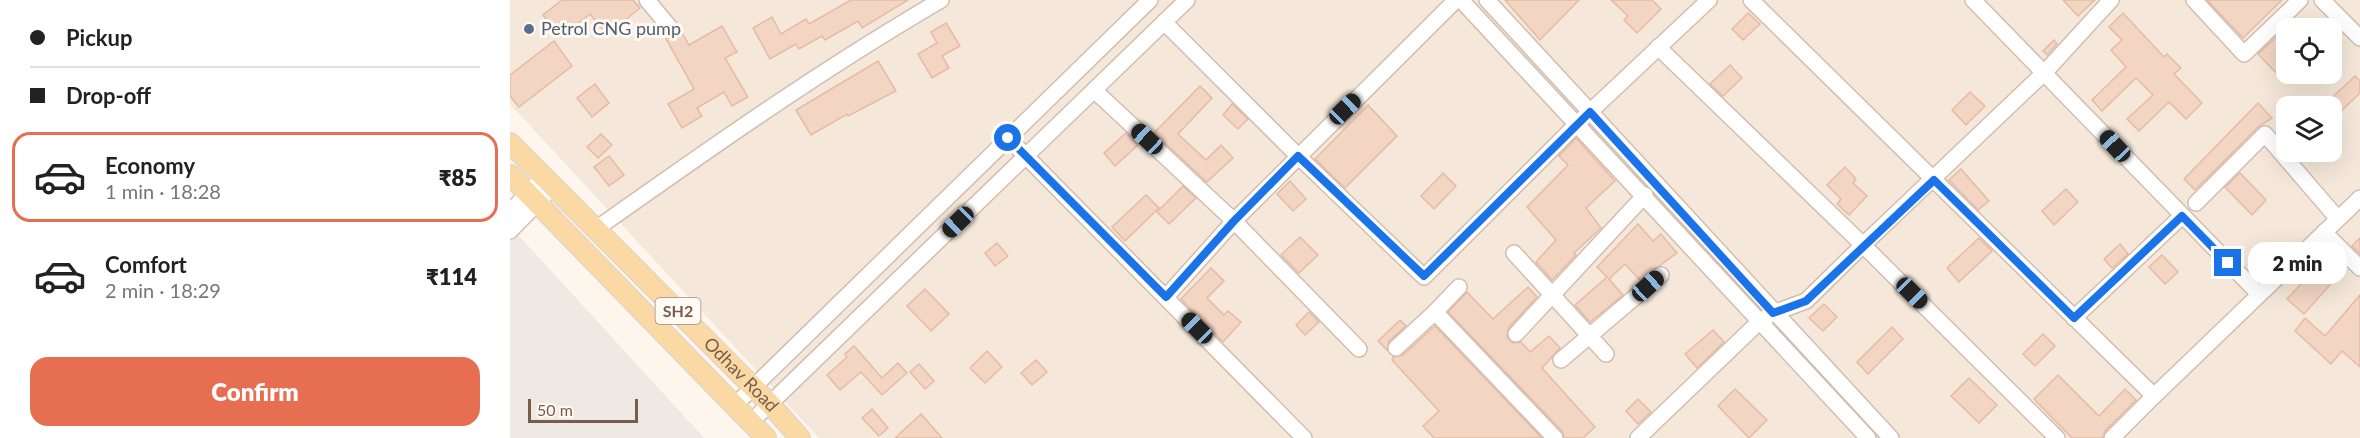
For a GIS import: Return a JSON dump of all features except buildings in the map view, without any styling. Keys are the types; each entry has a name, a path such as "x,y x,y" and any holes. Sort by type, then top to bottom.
{"main road":[{"name":"Odhav Road","path":"510,142 547,182 770,404 800,438"},
{"name":"Odhav Road","path":"510,175 766,438"}],"street":[{"path":"647,0 672,30"},
{"path":"596,229 747,122 855,50 941,0"},
{"path":"752,422 1187,0"},
{"path":"1166,297 1234,221 1456,0"},
{"path":"1461,0 1645,195 1759,322 1868,438"},
{"path":"1487,0 1773,313 1891,438"},
{"path":"1164,22 1298,156 1424,276 1578,123 1709,0"},
{"path":"1751,0 2154,396"},
{"path":"1973,0 2259,294"},
{"path":"1638,438 1759,322 1773,313 1806,301 2045,72 2111,0"},
{"path":"2194,0 2244,54 2300,0"},
{"path":"2322,0 2360,38"},
{"path":"735,405 1008,138 1143,2"},
{"path":"1658,47 1863,245 2057,438"},
{"path":"1094,90 1234,221 1359,349"},
{"path":"2196,203 2265,134 2338,219"},
{"path":"1008,138 1304,438"},
{"path":"510,231 547,182"},
{"path":"1516,334 1645,195"},
{"path":"510,212 533,198"},
{"path":"2112,438 2360,198"},
{"path":"2074,318 2182,216"},
{"path":"2324,232 2360,268"},
{"path":"1514,253 1606,354"},
{"path":"1561,360 1661,275"},
{"path":"1396,348 1459,287"},
{"path":"1435,312 1555,438"}],"shaded area":[{"path":"510,0 2360,0 2360,438 819,438 510,104"},
{"path":"510,226 704,438 510,438"}],"place":[{"name":"Petrol CNG pump","path":"529,29"}],"route":[{"path":"1008,138 1166,297 1234,221 1298,156 1424,276 1590,112 1773,313 1806,301 1934,180 2074,318 2182,216 2228,263"}]}
